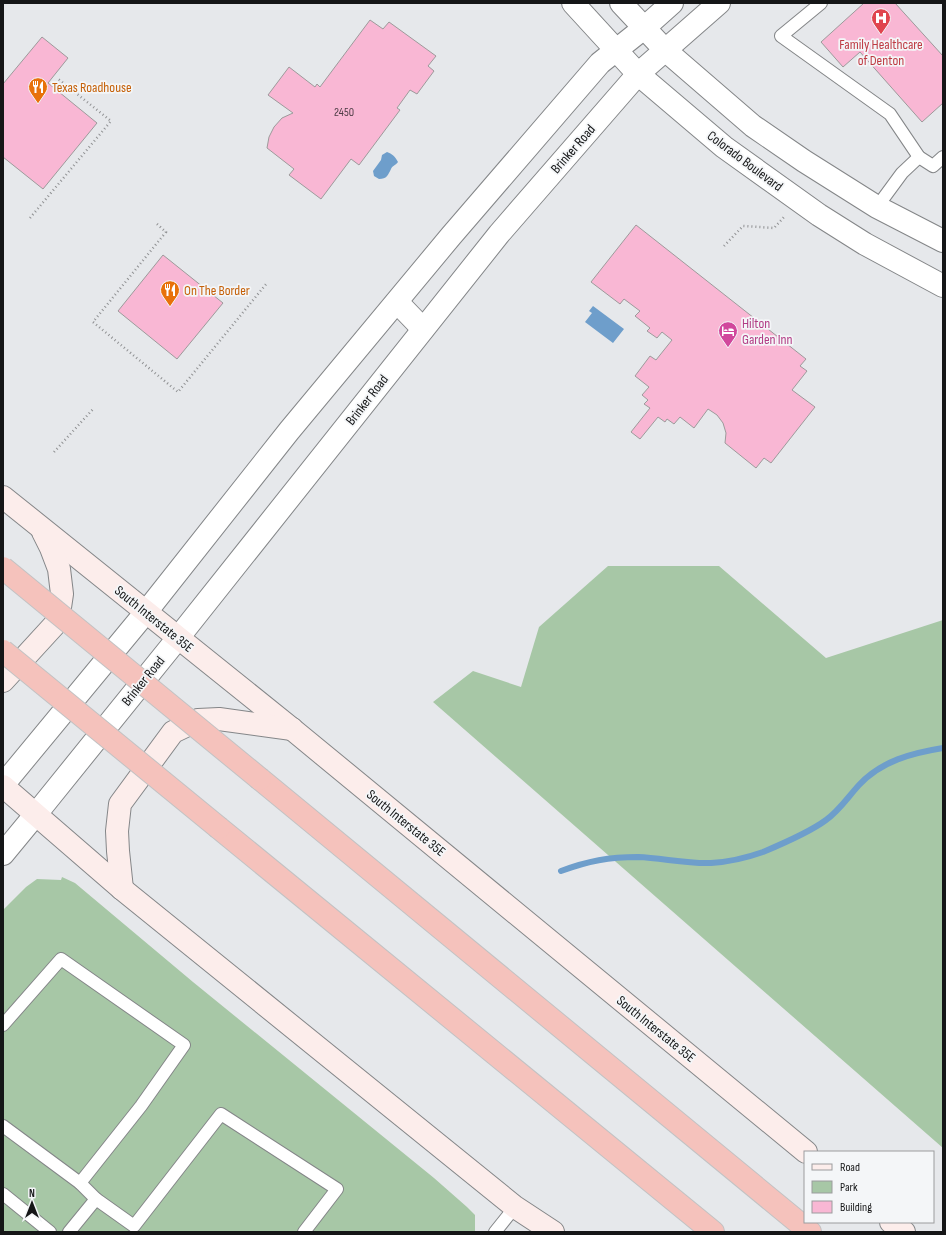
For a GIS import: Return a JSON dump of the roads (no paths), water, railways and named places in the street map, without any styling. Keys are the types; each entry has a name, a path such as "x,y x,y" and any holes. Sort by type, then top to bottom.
{"highway":[{"path":"3,568 810,1232"},
{"path":"3,651 713,1232"}],"main road":[{"name":"South Interstate 35E","path":"3,497 292,729 805,1151"},
{"path":"3,681 58,621 62,594 59,569 40,526"},
{"path":"122,889 117,831 120,804 173,732 198,720 219,719 292,729"},
{"path":"3,786 122,889 515,1207 553,1232"},
{"path":"892,1223 904,1232"}],"street":[{"name":"Colorado Boulevard","path":"573,3 638,74 724,147 819,215 865,244 943,286"},
{"path":"621,3 665,50 753,126 804,161 878,207 943,241"},
{"path":"3,786 146,612 289,431 456,230 600,63 644,28 672,3"},
{"name":"Brinker Road","path":"3,854 178,638 499,234 638,74 719,3"},
{"path":"397,302 424,329"}],"lane":[{"path":"821,3 781,36 890,114 919,157 933,166 943,157"},
{"path":"878,207 902,173 919,157"},
{"path":"3,1025 61,959 184,1046 141,1106 80,1183"},
{"path":"3,1126 80,1183 96,1199 135,1230 221,1114 337,1189 304,1232"},
{"path":"3,1194 50,1232"},
{"path":"69,1232 96,1199"},
{"path":"495,1232 515,1207"}],"water":[{"path":"387,152 396,158 398,162 387,176 379,179 374,176 373,171 381,160 382,155"},
{"path":"593,306 624,329 613,343 585,322 592,313 589,311"}],"waterway":[{"path":"561,871 590,862 618,858 638,857 693,863 711,863 731,861 757,854 796,838 826,820 839,808 859,785 887,764 898,759 943,748"}],"place":[{"name":"Family Healthcare of Denton","path":"881,35"},
{"name":"Texas Roadhouse","path":"38,104"},
{"name":"On The Border","path":"170,307"},
{"name":"Hilton Garden Inn","path":"728,348"}]}
